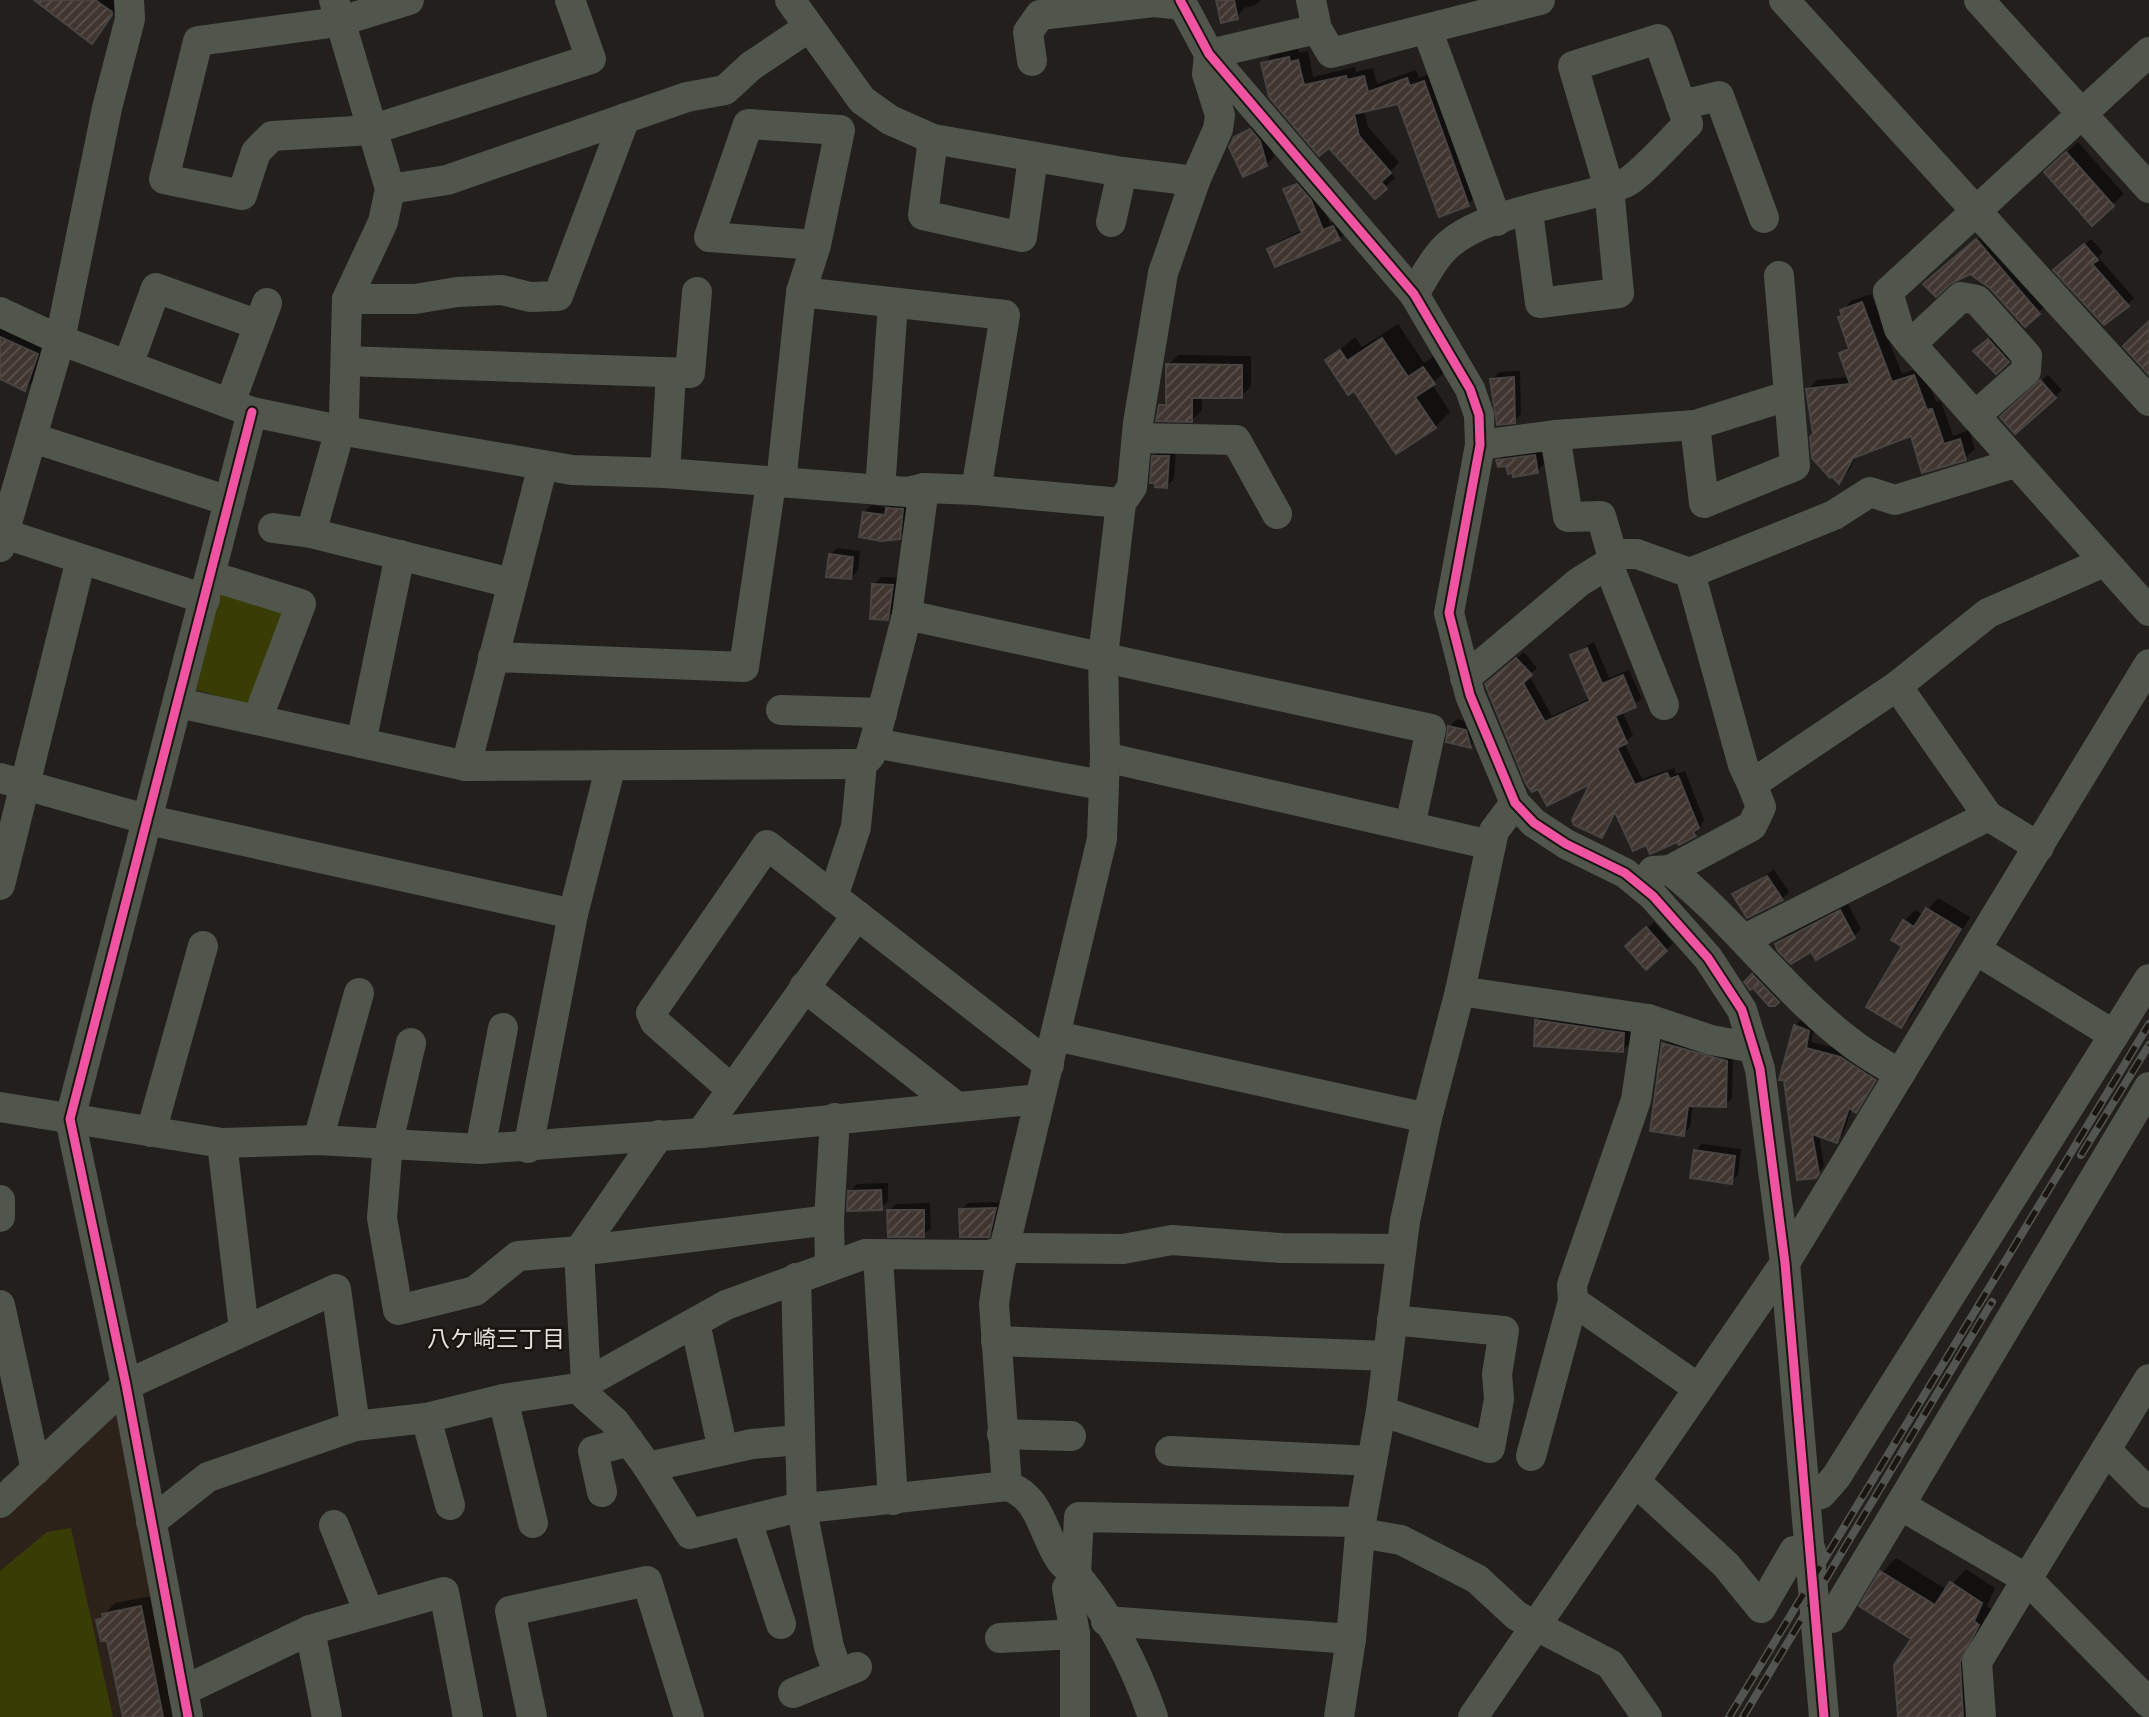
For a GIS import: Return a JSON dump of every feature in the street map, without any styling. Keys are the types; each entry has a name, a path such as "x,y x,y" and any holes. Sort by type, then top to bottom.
{"street":[{"path":"129,0 130,19 107,108 60,340 3,540 208,587 301,604 257,720"},
{"path":"409,0 336,11 198,41 164,179 242,195 256,152 272,136 371,130 591,59 570,0"},
{"path":"790,0 862,100 890,120 933,139 1122,172 1195,181"},
{"path":"1311,0 1317,30 1331,53 1540,0"},
{"path":"1784,0 2149,401"},
{"path":"1979,0 2149,188"},
{"path":"1032,61 1028,32 1040,15 1154,2 1181,3 1209,54 1414,294 1470,389 1479,415 1480,445 1449,613 1465,678 1515,803 1534,823 1566,844 1625,873 1653,896 1708,958 1742,1010 1760,1069 1785,1263 1824,1717"},
{"path":"311,533 344,416 347,299 383,222 390,189 336,11"},
{"path":"390,189 447,180 687,97 725,90 751,66 809,27"},
{"path":"1426,29 1497,221"},
{"path":"1209,54 1317,30"},
{"path":"1414,294 1444,249 1474,228 1497,221 1609,188 1628,182 1688,124 1658,39 1573,65 1609,188 1619,293 1540,303 1528,212"},
{"path":"2149,52 1888,292 1899,329 1911,345 2149,611"},
{"path":"1007,1486 994,1304 1039,1099 1102,839 1103,656 1121,503 1132,487 1163,273 1195,181 1218,129 1220,115 1207,74 1209,54"},
{"path":"1681,104 1719,96 1764,218"},
{"path":"347,299 415,299 457,292 502,290 530,297 558,296 625,118"},
{"path":"493,657 744,667 776,483 801,292 816,244 840,130 748,124 709,237 816,244"},
{"path":"933,139 923,215 1022,237 1033,157"},
{"path":"1111,222 1122,172"},
{"path":"1695,425 1704,503 1795,466 1779,276"},
{"path":"128,365 156,288 263,314 241,407 229,501 70,1119 126,1385 185,1704 310,1630 444,1592 468,1717"},
{"path":"346,361 690,373 696,292"},
{"path":"801,292 1005,315 976,490"},
{"path":"1911,345 1961,297 1977,300 2027,356 2026,371 1975,416"},
{"path":"880,490 893,303"},
{"path":"0,312 60,340 241,407 340,430 572,470 665,473 907,492 924,488 976,490 1121,503"},
{"path":"665,473 671,374"},
{"path":"1480,445 1555,435 1695,425 1787,396"},
{"path":"1555,435 1568,517 1601,516 1610,559 1664,705"},
{"path":"33,438 229,501"},
{"path":"1138,438 1236,440 1277,514"},
{"path":"1465,678 1610,559 1637,554 1690,573 1834,515 1870,492 1895,500 2015,463"},
{"path":"466,766 543,465"},
{"path":"833,897 856,827 868,753 882,713 907,615 924,488"},
{"path":"273,527 311,533 511,583"},
{"path":"361,743 400,555"},
{"path":"0,885 13,782 81,559"},
{"path":"1752,784 1897,685 1988,613 2104,562"},
{"path":"1625,873 1670,870 1752,826 1761,807 1743,765 1690,573"},
{"path":"907,615 1431,729 1410,826"},
{"path":"1473,1717 1637,1483 1698,1388 1785,1263 2149,664"},
{"path":"1897,685 1988,816 2039,847"},
{"path":"179,703 466,766 611,765 868,753 1103,771 1410,826 1491,845"},
{"path":"781,710 882,713"},
{"path":"528,1147 573,914 611,765"},
{"path":"13,782 149,820 573,914"},
{"path":"1339,1717 1351,1640 1361,1527 1381,1411 1401,1249 1427,1118 1460,992 1494,831 1515,803"},
{"path":"1745,939 1988,816"},
{"path":"731,1089 655,1022 651,1013 767,845 1049,1065"},
{"path":"1670,870 1703,896 1789,987 1850,1042 1900,1074"},
{"path":"701,1133 858,915"},
{"path":"151,1132 203,946"},
{"path":"1976,950 2114,1035"},
{"path":"1806,1498 1821,1494 1836,1477 2149,979"},
{"path":"804,988 957,1107"},
{"path":"1460,992 1648,1018 1711,1040 1754,1048"},
{"path":"318,1140 359,993"},
{"path":"1531,1456 1573,1301 1572,1285 1636,1100 1648,1018"},
{"path":"480,1149 503,1028"},
{"path":"1056,1036 1427,1118"},
{"path":"411,1043 388,1142 382,1217 398,1310 475,1291 518,1256 829,1220"},
{"path":"1817,1629 1832,1618 2149,1087"},
{"path":"0,1107 222,1143 318,1140 480,1149 701,1133 1039,1099"},
{"path":"830,1266 829,1220 835,1118"},
{"path":"659,1135 579,1251 582,1385 615,1422 649,1467 690,1534 788,1510 1007,1486 1018,1489 1035,1507 1062,1563 1076,1574 1107,1621 1139,1677 1153,1717"},
{"path":"222,1143 244,1330"},
{"path":"0,1200 0,1217"},
{"path":"151,1522 208,1477 355,1426 426,1418 503,1399 582,1385 726,1305 865,1254 989,1255 1011,1248 1124,1249 1172,1240 1281,1248 1401,1249"},
{"path":"878,1256 893,1500"},
{"path":"793,1693 848,1670 829,1647 802,1510 796,1278"},
{"path":"0,1503 126,1385 336,1289 355,1426"},
{"path":"1573,1301 1698,1388"},
{"path":"0,1305 3,1340 36,1470"},
{"path":"1381,1411 1490,1448 1499,1399 1497,1374 1504,1331 1392,1320"},
{"path":"695,1323 723,1450"},
{"path":"996,1341 1388,1356"},
{"path":"1981,1717 1977,1662 2149,1378"},
{"path":"503,1399 533,1523"},
{"path":"426,1418 450,1504"},
{"path":"1002,1434 1071,1436"},
{"path":"649,1467 723,1450 800,1440"},
{"path":"602,1492 593,1451 629,1441"},
{"path":"2106,1450 2149,1493"},
{"path":"1170,1451 1372,1461"},
{"path":"1637,1483 1726,1565 1761,1608 1794,1551 1810,1542"},
{"path":"1900,1505 2027,1579 2149,1703"},
{"path":"1075,1717 1074,1634 1067,1588 1076,1574 1079,1517 1361,1527 1401,1540 1477,1579 1517,1616 1610,1664 1647,1717"},
{"path":"747,1521 781,1623"},
{"path":"334,1525 369,1613"},
{"path":"532,1717 510,1611 647,1581 689,1717"},
{"path":"1107,1621 1351,1640"},
{"path":"310,1630 327,1717"},
{"path":"1000,1638 1074,1634"}],"shaded area":[{"path":"214,591 284,611 248,704 193,689"},
{"path":"111,1411 121,1411 181,1717 0,1717 0,1515"},
{"path":"71,1528 113,1717 0,1717 0,1571 47,1532"}],"building":[{"path":"34,0 95,0 112,12 112,15 92,44"},
{"path":"1216,0 1234,0 1238,19 1221,23"},
{"path":"1289,57 1290,62 1298,60 1304,85 1346,76 1347,80 1364,76 1368,92 1407,78 1410,86 1424,81 1469,206 1439,217 1398,104 1354,114 1359,136 1391,173 1381,182 1387,189 1375,199 1329,148 1319,156 1269,97 1261,63"},
{"path":"1250,129 1260,141 1267,166 1243,177 1229,147 1234,137"},
{"path":"2066,152 2114,206 2092,226 2044,172"},
{"path":"1297,184 1311,200 1323,230 1333,226 1340,240 1275,267 1267,249 1302,233 1283,189"},
{"path":"1976,239 2040,314 2025,327 1990,288 1970,274 1950,284 1936,297 1923,284"},
{"path":"2084,244 2098,260 2092,264 2129,306 2104,325 2053,270"},
{"path":"1862,302 1892,382 1914,375 1927,410 1932,409 1944,444 1960,439 1966,460 1922,473 1911,436 1853,458 1839,484 1812,458 1810,437 1813,434 1806,389 1850,384 1839,353 1849,349 1838,317 1842,316 1840,310"},
{"path":"2149,321 2149,375 2123,346"},
{"path":"0,337 38,354 25,391 0,379"},
{"path":"1382,338 1408,377 1423,367 1435,384 1415,397 1436,428 1396,454 1354,391 1348,395 1325,360 1340,350 1347,361"},
{"path":"1988,339 2009,362 1996,374 1973,351"},
{"path":"1166,364 1242,365 1242,398 1192,398 1192,422 1156,421 1159,405 1166,405"},
{"path":"1514,377 1515,423 1497,425 1490,379"},
{"path":"2040,380 2056,398 2015,434 2000,417"},
{"path":"1535,455 1538,473 1513,477 1513,473 1508,474 1506,466 1498,467 1496,460"},
{"path":"1152,456 1169,456 1167,488 1155,487 1155,483 1150,483"},
{"path":"886,508 903,509 900,539 881,541 859,537 863,512 885,515"},
{"path":"829,554 853,557 851,579 826,577"},
{"path":"872,584 893,585 888,620 870,619"},
{"path":"1587,648 1602,684 1623,675 1636,707 1615,716 1627,743 1617,748 1635,785 1667,773 1670,779 1678,776 1699,828 1693,832 1696,836 1679,845 1677,842 1650,854 1646,845 1633,851 1615,812 1602,838 1574,825 1572,820 1590,784 1547,806 1538,789 1532,792 1526,784 1485,684 1516,658 1532,675 1523,683 1545,722 1590,701 1570,655"},
{"path":"1448,726 1466,730 1471,748 1446,742"},
{"path":"1767,876 1783,900 1747,918 1732,894"},
{"path":"1926,908 1961,929 1901,1028 1866,1007 1902,946 1891,940 1903,920 1914,927"},
{"path":"1840,910 1855,938 1816,960 1811,952 1791,964 1778,951 1775,944"},
{"path":"1646,927 1667,951 1646,970 1625,946"},
{"path":"1752,974 1779,1002 1775,1006 1769,1006 1754,989 1759,984 1750,990 1744,982"},
{"path":"1535,1020 1624,1033 1623,1052 1534,1046"},
{"path":"1794,1025 1809,1031 1806,1048 1840,1057 1876,1080 1856,1113 1849,1108 1837,1143 1812,1134 1819,1174 1816,1178 1797,1180 1784,1080 1779,1080"},
{"path":"1662,1043 1727,1061 1726,1107 1688,1106 1684,1136 1650,1131"},
{"path":"1694,1150 1735,1156 1732,1184 1690,1178"},
{"path":"881,1190 882,1210 847,1211 848,1191"},
{"path":"996,1208 989,1237 960,1237 959,1209"},
{"path":"887,1210 924,1210 924,1237 888,1237"},
{"path":"1880,1571 1935,1605 1950,1582 1982,1603 1974,1621 1979,1625 1960,1662 1963,1717 1898,1717 1894,1665 1911,1639 1859,1606"},
{"path":"141,1606 163,1717 123,1717 107,1641 101,1641 96,1620 103,1618 102,1614"}],"railway":[{"path":"1729,1717 2149,1024"},
{"path":"2081,1155 2149,1045"},
{"path":"1743,1717 1992,1302"}],"cycle path":[{"path":"1180,0 1209,54 1414,294 1470,389 1479,415 1480,445 1449,613 1470,695 1515,803 1534,823 1566,844 1625,873 1653,896 1708,958 1742,1010 1760,1069 1785,1263 1824,1717"},
{"path":"188,1717 126,1385 70,1119 252,412"}],"district":[{"name":"八ケ崎三丁目","path":"496,1339"}]}
